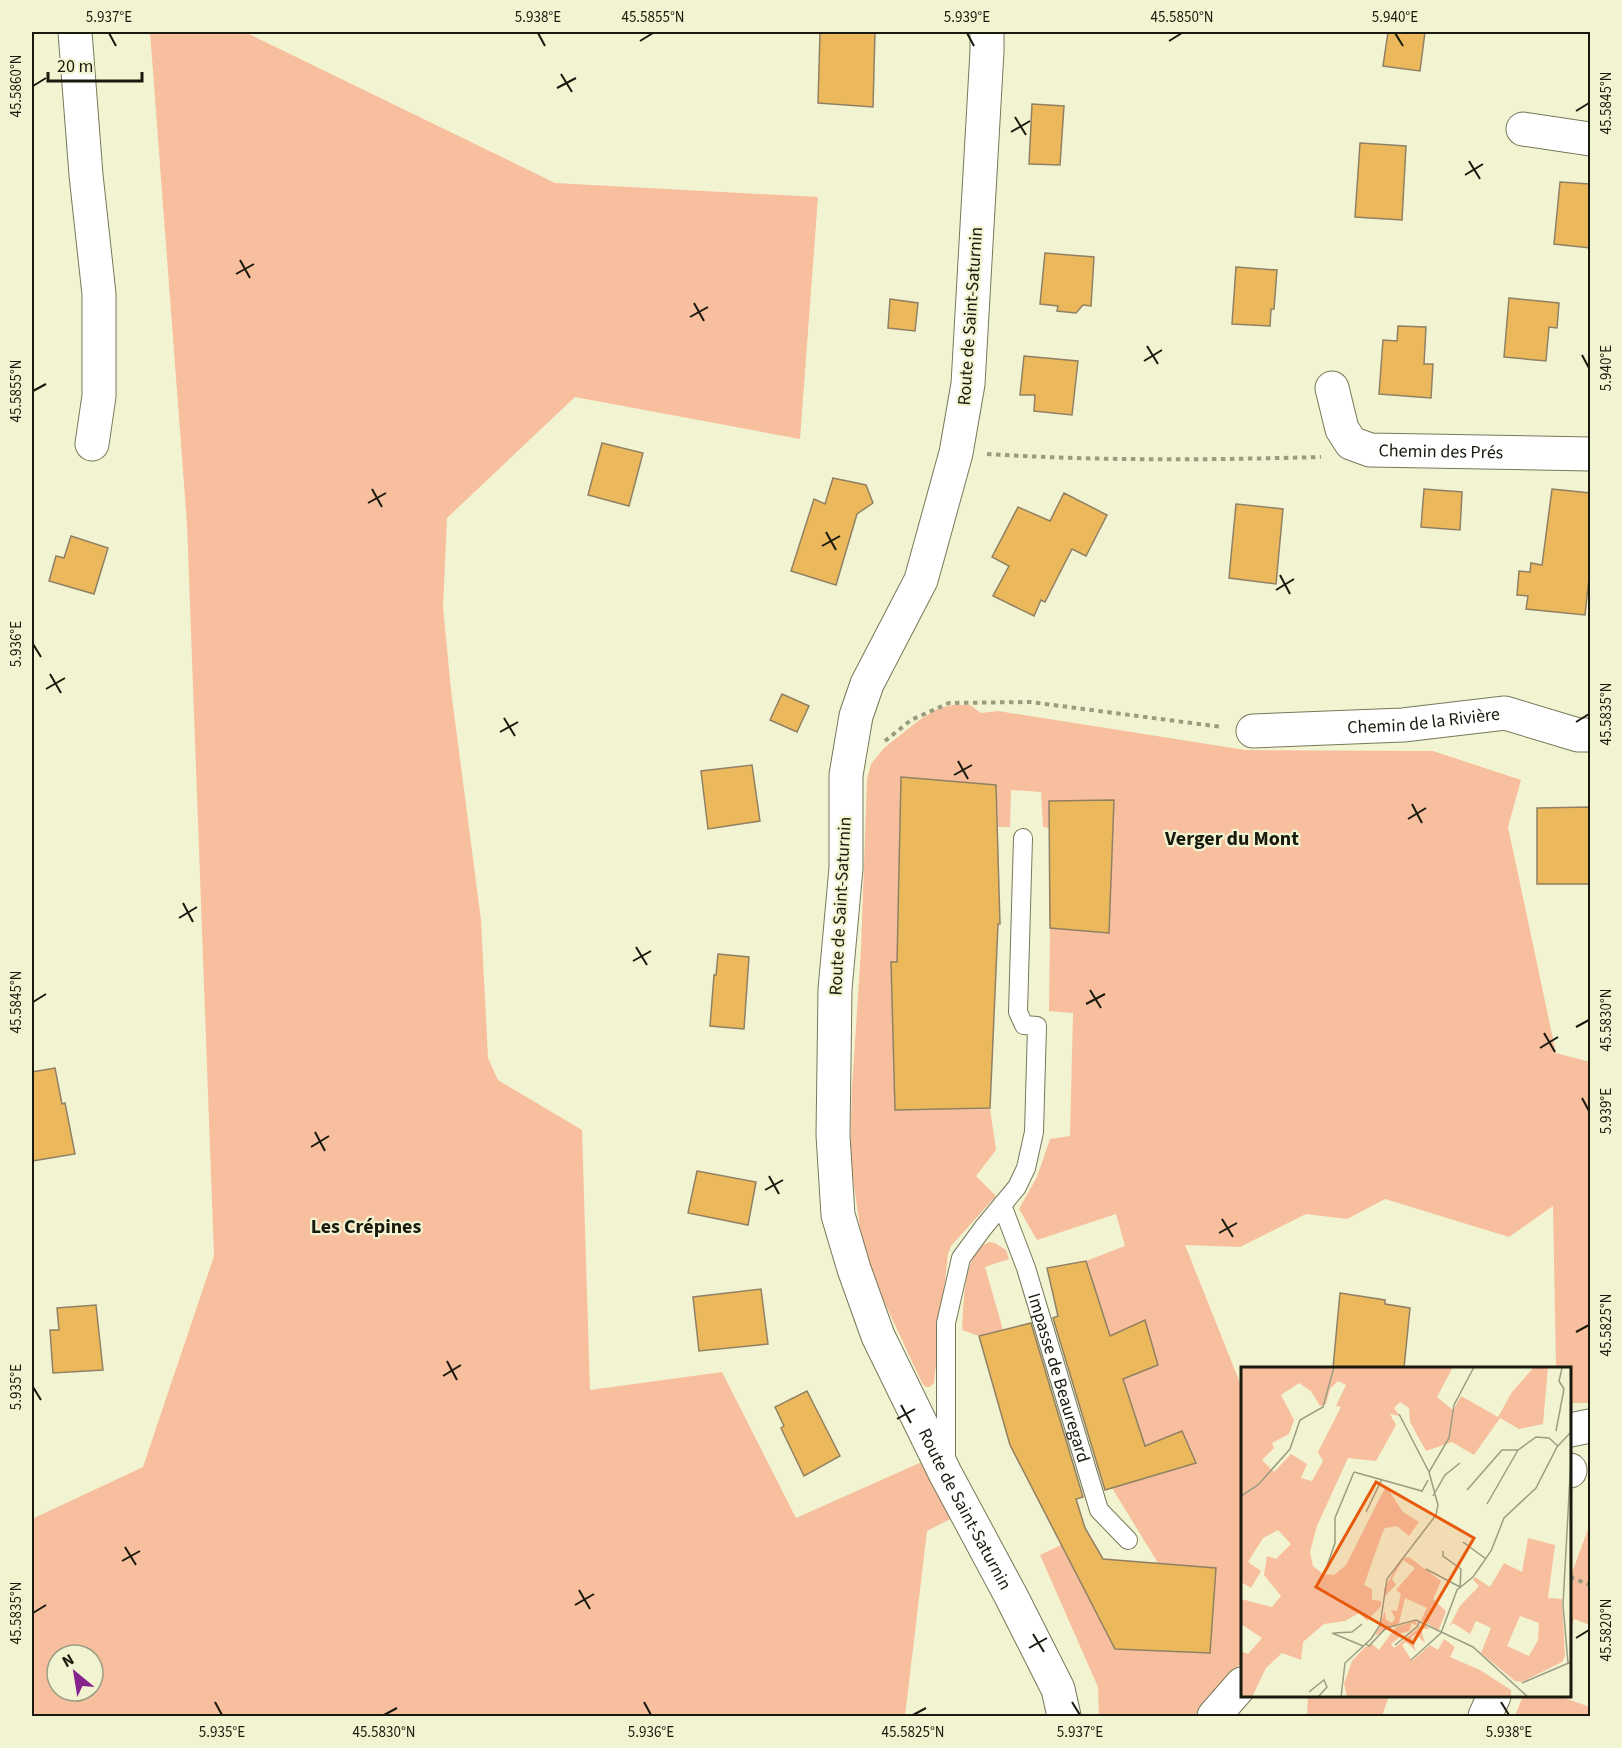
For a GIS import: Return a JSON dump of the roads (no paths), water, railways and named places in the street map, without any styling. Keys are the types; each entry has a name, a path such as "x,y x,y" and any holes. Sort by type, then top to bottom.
{"street":[{"path":"75,32 86,175 99,294 99,396 92,444"},
{"name":"Route de Saint-Saturnin","path":"987,32 986,85 968,384 956,453 921,580 867,684 856,716 846,775 846,868 835,989 833,1135 838,1215 878,1336 945,1473 1058,1689 1064,1716"},
{"path":"1523,129 1590,139"},
{"name":"Chemin des Prés","path":"1332,388 1342,429 1351,443 1370,450 1590,454"},
{"name":"Chemin de la Rivière","path":"1253,731 1403,725 1505,713 1578,735 1590,735"},
{"path":"1571,1430 1590,1426"},
{"path":"1214,1716 1241,1685"},
{"path":"1485,1716 1493,1697"}],"lane":[{"path":"945,1473 946,1323 961,1258 1017,1187 1026,1168 1034,1132 1037,1026 1024,1025 1018,1012 1023,837"},
{"name":"Impasse de Beauregard","path":"1002,1205 1026,1268 1099,1510 1128,1540"}],"district":[{"name":"Verger du Mont","path":"1232,838"},
{"name":"Les Crépines","path":"366,1226"}]}
